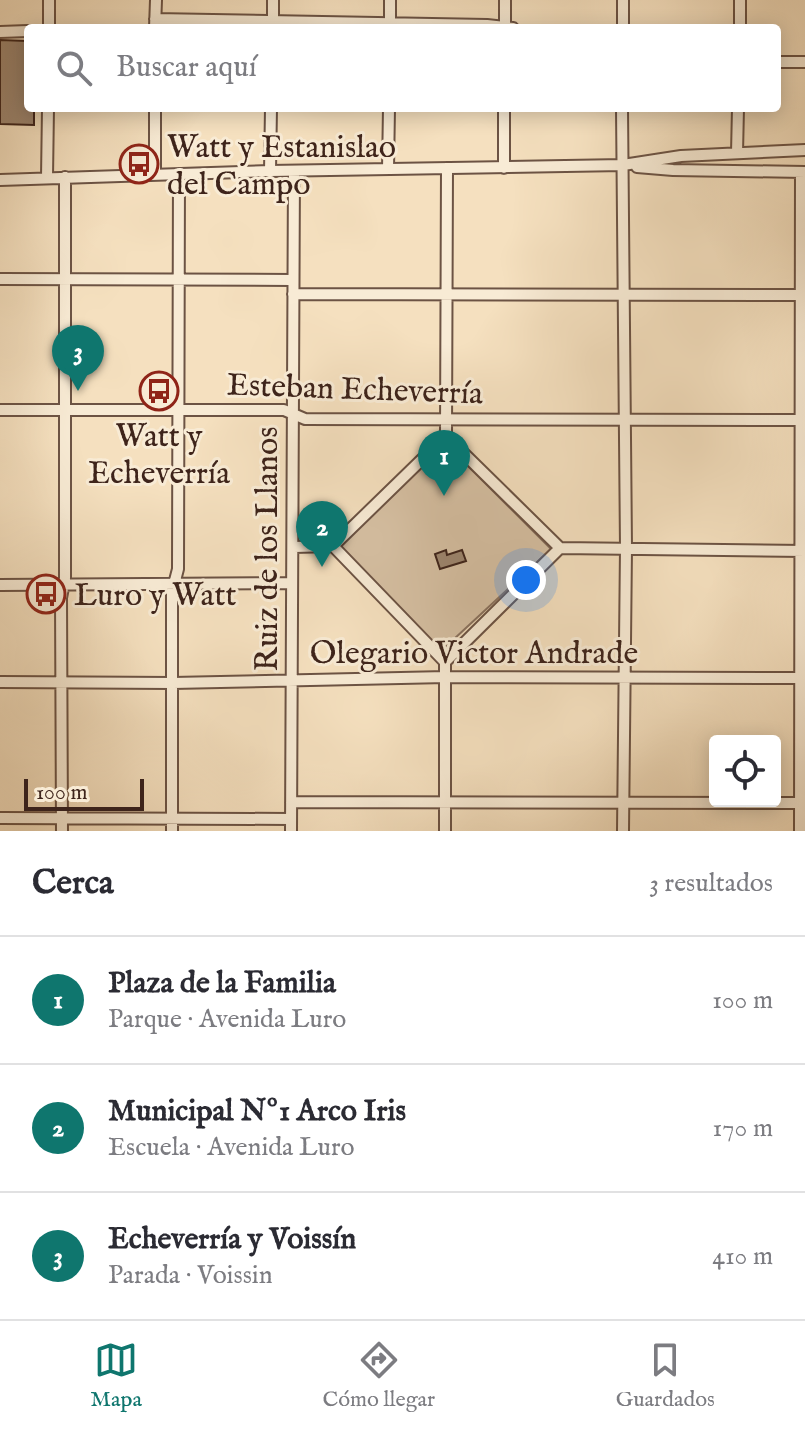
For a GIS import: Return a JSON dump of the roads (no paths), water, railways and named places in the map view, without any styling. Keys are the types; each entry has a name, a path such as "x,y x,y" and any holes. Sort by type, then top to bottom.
{"street":[{"path":"49,0 49,24"},
{"path":"156,0 155,24 273,24 273,0"},
{"path":"390,0 390,24"},
{"path":"505,0 507,24"},
{"path":"623,0 623,24"},
{"path":"740,0 740,24"},
{"path":"0,32 24,31"},
{"path":"781,62 805,62"},
{"path":"47,177 48,112"},
{"path":"155,112 155,174"},
{"path":"270,171 271,112"},
{"path":"388,169 389,112"},
{"path":"504,112 504,168"},
{"path":"622,112 626,548 623,831"},
{"path":"737,153 738,112"},
{"path":"623,165 681,156 805,150"},
{"path":"0,180 270,171 623,165 673,170 803,172 800,831"},
{"path":"447,168 446,436 560,548 803,551"},
{"name":"Ruiz de los Llanos","path":"291,825 294,171"},
{"path":"172,831 172,592 178,569 179,174"},
{"path":"62,831 65,177"},
{"path":"0,279 293,280"},
{"path":"293,294 803,295"},
{"name":"Esteban Echeverría","path":"0,410 284,410 305,419 803,420"},
{"path":"294,547 333,546 446,436"},
{"path":"333,546 445,662 445,831"},
{"path":"445,662 560,548"},
{"path":"0,585 64,587 292,583"},
{"name":"Olegario Victor Andrade","path":"0,682 173,683 446,677 803,678"},
{"path":"291,802 802,803"},
{"path":"0,818 172,818 291,825"}],"place":[{"name":"Watt y Estanislao del Campo","path":"139,164"},
{"name":"Echeverría y Voissín","path":"78,391"},
{"name":"Watt y Echeverría","path":"159,391"},
{"name":"Plaza de la Familia","path":"444,496"},
{"name":"Municipal Nº1 Arco Iris","path":"322,567"},
{"name":"Luro y Watt","path":"46,594"}]}
